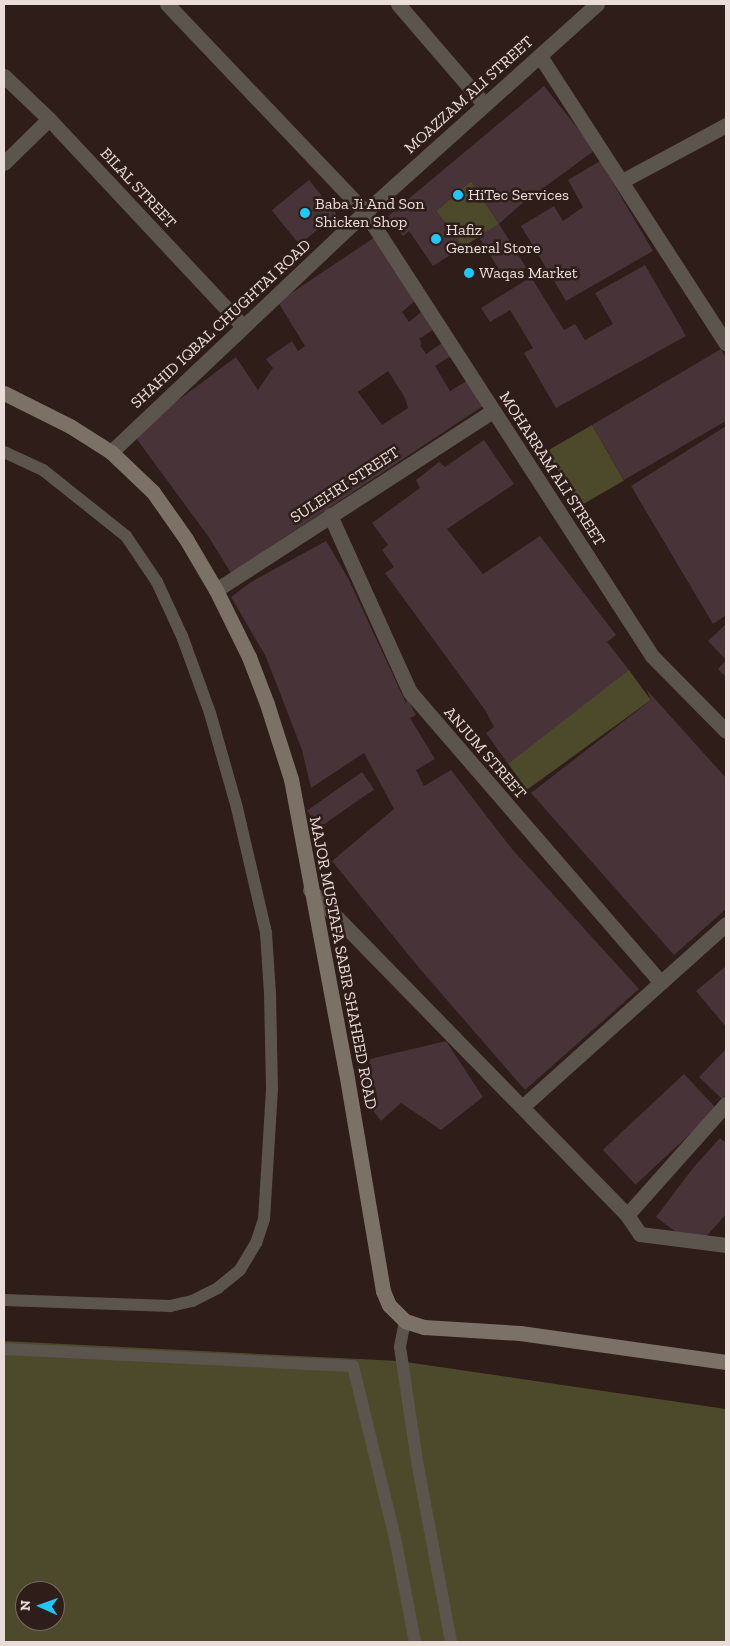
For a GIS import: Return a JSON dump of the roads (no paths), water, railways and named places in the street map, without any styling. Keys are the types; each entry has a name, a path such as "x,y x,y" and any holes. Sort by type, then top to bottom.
{"street":[{"path":"167,4 365,212"},
{"path":"398,4 484,104"},
{"name":"MOAZZAM ALI STREET","path":"365,212 597,4"},
{"path":"540,56 726,344"},
{"name":"BILAL STREET","path":"4,76 50,118 243,326"},
{"path":"4,162 50,118"},
{"path":"622,182 726,125"},
{"name":"SHAHID IQBAL CHUGHTAI ROAD","path":"111,452 365,212"},
{"name":"MOHARRAM ALI STREET","path":"365,212 652,656 726,731"},
{"name":"MAJOR MUSTAFA SABIR SHAHEED ROAD","path":"4,393 70,426 111,452 153,492 186,539 216,590 249,657 268,704 291,779 310,890 346,1072 383,1291 389,1305 405,1321"},
{"name":"SULEHRI STREET","path":"216,590 494,411"},
{"name":"ANJUM STREET","path":"330,515 410,692 661,983"},
{"path":"310,890 626,1215 640,1234 726,1245"},
{"path":"522,1107 726,924"},
{"path":"626,1215 726,1104"},
{"path":"405,1321 424,1327 520,1334 726,1362"}],"lane":[{"path":"4,452 43,470 126,536 157,582 182,636 210,713 237,808 266,933 270,993 272,1089 264,1219 256,1243 240,1270 218,1288 192,1301 170,1306 4,1300"},
{"path":"405,1321 400,1347 418,1467 451,1642"},
{"path":"4,1349 353,1366 395,1538 415,1642"}],"place":[{"name":"HiTec Services","path":"458,195"},
{"name":"Baba Ji And Son Shicken Shop","path":"305,213"},
{"name":"Hafiz General Store","path":"436,239"},
{"name":"Waqas Market","path":"469,273"}]}
